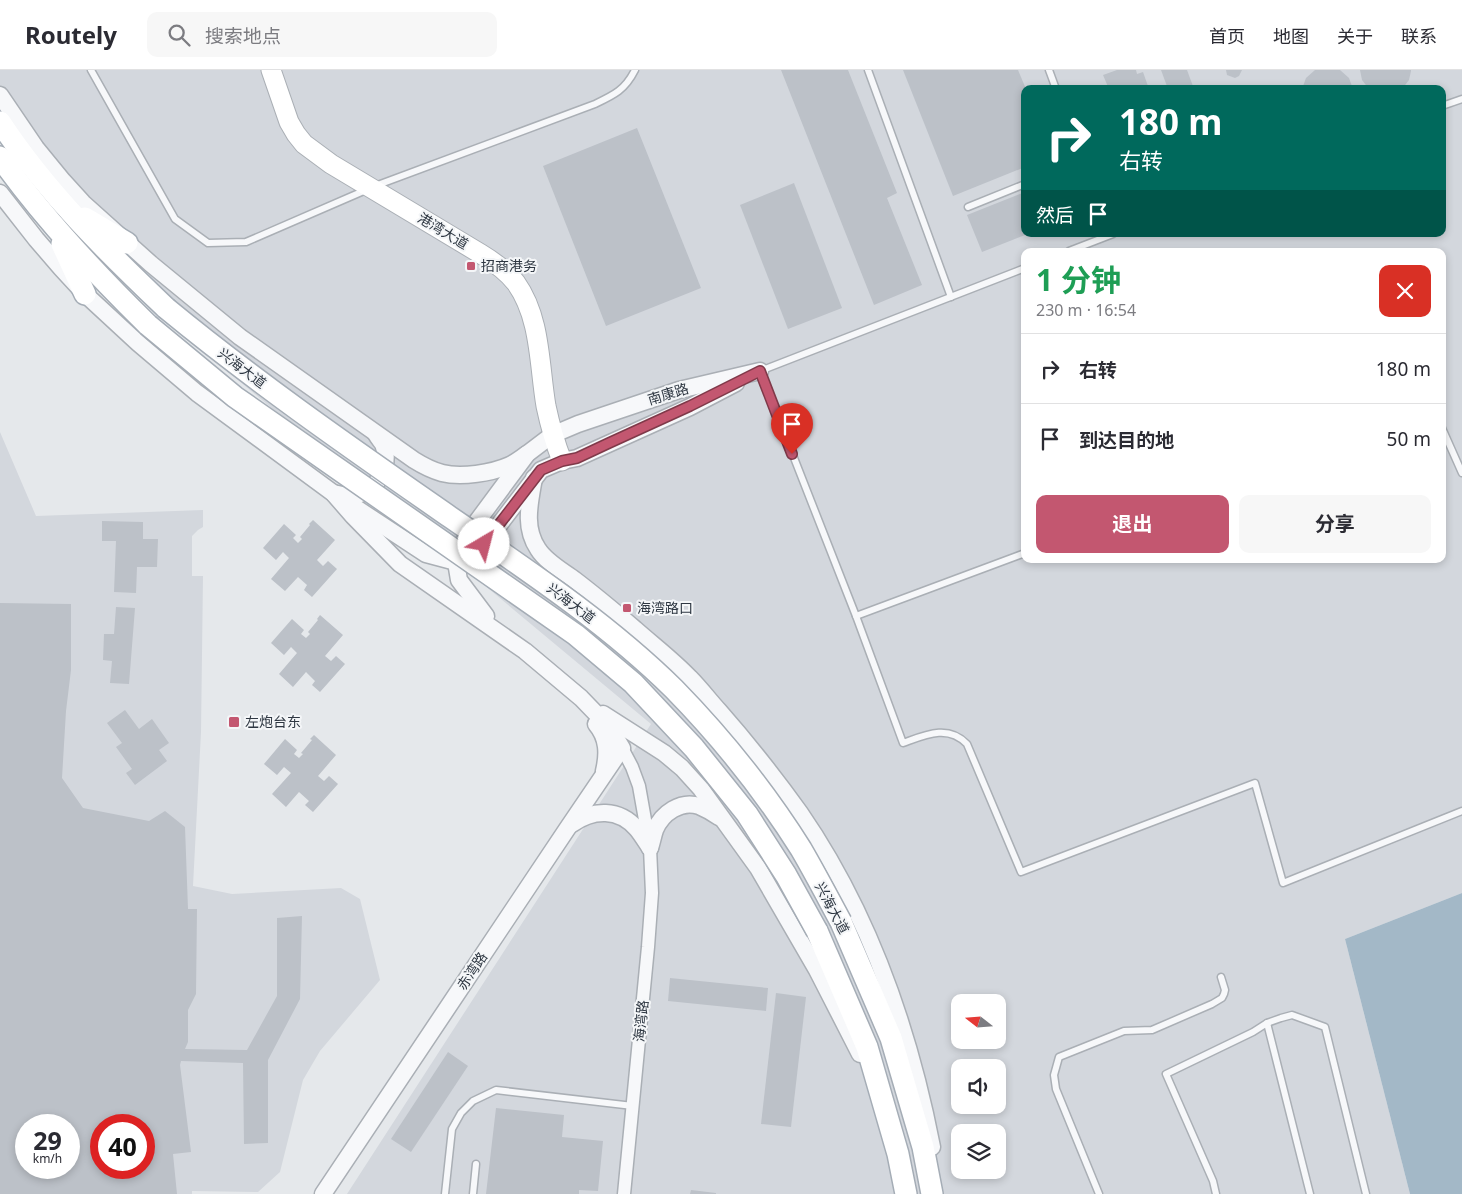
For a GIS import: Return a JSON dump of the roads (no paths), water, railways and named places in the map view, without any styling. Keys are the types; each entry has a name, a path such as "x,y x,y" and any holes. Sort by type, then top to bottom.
{"main road":[{"name":"港湾大道","path":"271,70 289,122 304,144 331,164 481,254 501,268 515,282 527,301 534,324 546,406 552,435 562,461"},
{"path":"0,122 11,160"},
{"name":"兴海大道","path":"11,160 63,205 104,249 166,308 205,340 324,429 503,553 628,646 674,690 721,741 766,797 801,849 841,922 891,1038 924,1147 932,1194"},
{"name":"兴海大道","path":"11,160 34,202 55,227 148,325 235,397 576,635 633,683 694,748 747,814 786,875 817,932 867,1047 884,1101 906,1194"},
{"path":"63,205 127,243"},
{"path":"55,227 66,255 86,294"}],"street":[{"name":"兴海大道","path":"0,95 36,148 63,181 83,203 127,243 240,337 414,460 442,473 459,475 493,470 510,464 527,454"},
{"name":"兴海大道","path":"0,193 36,239 86,294 138,344 197,393 333,493 400,564 525,651 581,698 610,728 622,748"},
{"name":"南康路","path":"456,562 467,536 527,454 552,435 578,424 679,390 760,371"},
{"name":"南康路","path":"456,562 471,558 479,551 541,470 562,461 577,458 760,371"},
{"path":"333,493 351,496 359,494 367,491 380,479 386,462 384,445 374,431"},
{"name":"兴海大道","path":"534,478 528,510 528,522 532,538 538,550 607,605 690,677 750,747 800,814 838,875 866,931 891,993 913,1066 926,1119 934,1156 937,1194"},
{"path":"333,493 426,554 456,562 458,580 499,632"},
{"name":"兴海大道","path":"499,632 525,662 589,716 601,730 608,757 601,778"},
{"name":"兴海大道","path":"581,698 664,753 682,768 701,789 758,868 817,970 884,1101"},
{"name":"赤湾路","path":"322,1194 622,748"},
{"name":"海湾路","path":"622,748 639,786 650,848 652,894 624,1194"},
{"path":"650,848 661,819 676,807 687,804 697,805 725,821"},
{"path":"567,829 576,821 593,813 610,813 635,827 650,848"}],"lane":[{"path":"91,70 175,219 208,243 246,242 371,188 594,104 616,94 630,81 635,70"},
{"path":"868,70 951,297"},
{"path":"1049,70 1055,85"},
{"path":"1446,105 1462,99"},
{"path":"968,208 1021,186"},
{"path":"1077,248 1105,237"},
{"path":"1021,270 760,371 856,616 903,743 932,733 941,732 956,735 967,744 1021,872 1254,783 1283,883 1462,811"},
{"path":"1446,437 1462,473"},
{"path":"856,616 1021,554"},
{"path":"1099,1194 1056,1089 1054,1075 1059,1057 1124,1031 1152,1030 1212,1004 1222,998 1226,990 1221,977"},
{"path":"1216,1194 1213,1181 1166,1074 1253,1032 1267,1023 1292,1015 1325,1027 1366,1194"},
{"path":"1267,1023 1310,1194"},
{"path":"445,1194 452,1128 461,1113 473,1101 496,1090 633,1106"},
{"path":"473,1194 476,1164"}],"water":[{"path":"1462,893 1462,1194 1410,1194 1345,939"}],"place":[{"name":"招商港务","path":"471,266"},
{"name":"海湾路口","path":"627,608"},
{"name":"左炮台东","path":"234,722"}]}
